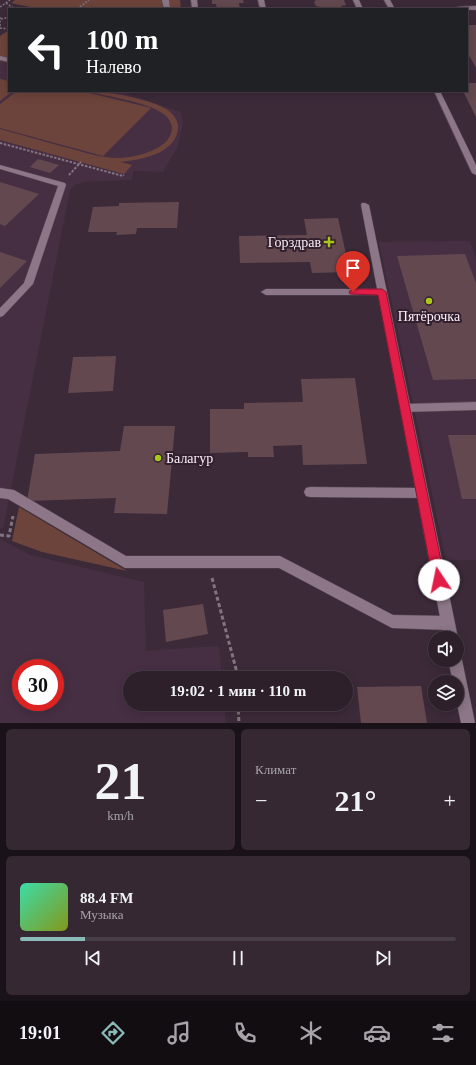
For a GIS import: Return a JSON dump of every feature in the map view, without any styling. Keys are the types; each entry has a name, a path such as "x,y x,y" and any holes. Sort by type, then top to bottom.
{"street":[{"path":"437,92 476,173"},
{"path":"0,167 62,185 28,284 0,314"},
{"path":"365,205 449,631"},
{"path":"266,292 382,292"},
{"path":"405,408 476,406"},
{"path":"310,492 422,493"},
{"path":"0,493 10,494 125,562 280,562 392,621 447,623"},
{"path":"456,667 468,723"}],"path":[{"path":"0,7 10,0"},
{"path":"78,8 89,0"},
{"path":"6,3 14,8"},
{"path":"0,27 1,18"},
{"path":"0,143 123,176 124,174"},
{"path":"0,535 9,536 18,499"},
{"path":"208,562 236,671"},
{"path":"238,711 239,723"}],"shaded area":[{"path":"15,0 180,0 181,8 34,8 11,3"},
{"path":"8,31 8,63 0,61 0,36"},
{"path":"0,61 8,63 8,92 120,92 181,112 183,123 178,146 163,172 134,171 131,180 83,182 75,185 70,190 3,529 0,528"},
{"path":"0,79 8,81 8,92 12,92 0,101"},
{"path":"16,92 85,92 151,108 103,156 0,128 0,104"},
{"path":"90,92 105,92 141,99 169,111 177,121 178,129 175,138 164,150 137,160 120,162 132,165 124,174 0,140 0,129 59,146 105,157 125,158 143,154 152,151 166,141 171,135 172,127 170,121 164,114 155,109"},
{"path":"470,241 476,259 476,560 446,560 379,242"},
{"path":"19,507 127,571 42,552 12,541"},
{"path":"0,539 30,555 144,582 146,651 219,646 221,671 123,671 123,711 225,711 226,723 0,723"}],"building":[{"path":"212,0 243,0 244,3 239,3 240,8 217,8 216,4 212,4"},
{"path":"316,0 344,0 346,5 341,6 342,8 320,8 316,6 314,2"},
{"path":"468,25 476,25 476,68 468,54"},
{"path":"468,83 476,83 476,117 464,92 468,92"},
{"path":"38,159 59,165 50,173 30,167"},
{"path":"0,182 39,194 5,226 0,224"},
{"path":"179,202 177,228 137,228 136,234 116,235 117,232 88,232 93,207 119,206 119,203"},
{"path":"338,218 350,272 312,273 310,262 240,263 239,236 307,235 304,219"},
{"path":"0,252 27,261 0,288"},
{"path":"465,254 476,283 476,379 433,380 397,256"},
{"path":"116,356 113,391 68,393 73,357"},
{"path":"355,378 367,464 303,465 302,445 273,446 274,457 248,457 248,452 210,453 210,409 244,409 244,403 303,402 301,379"},
{"path":"124,426 175,426 167,514 114,513 116,498 27,501 35,454 120,451"},
{"path":"448,435 476,435 476,499 462,499"},
{"path":"203,604 208,634 166,642 163,610"},
{"path":"421,686 427,723 361,723 357,687"}],"place":[{"name":"Горздрав","path":"329,242"},
{"name":"Пятёрочка","path":"429,301"},
{"name":"Балагур","path":"158,458"}],"route":[{"path":"353,292 382,292 439,580"}]}
